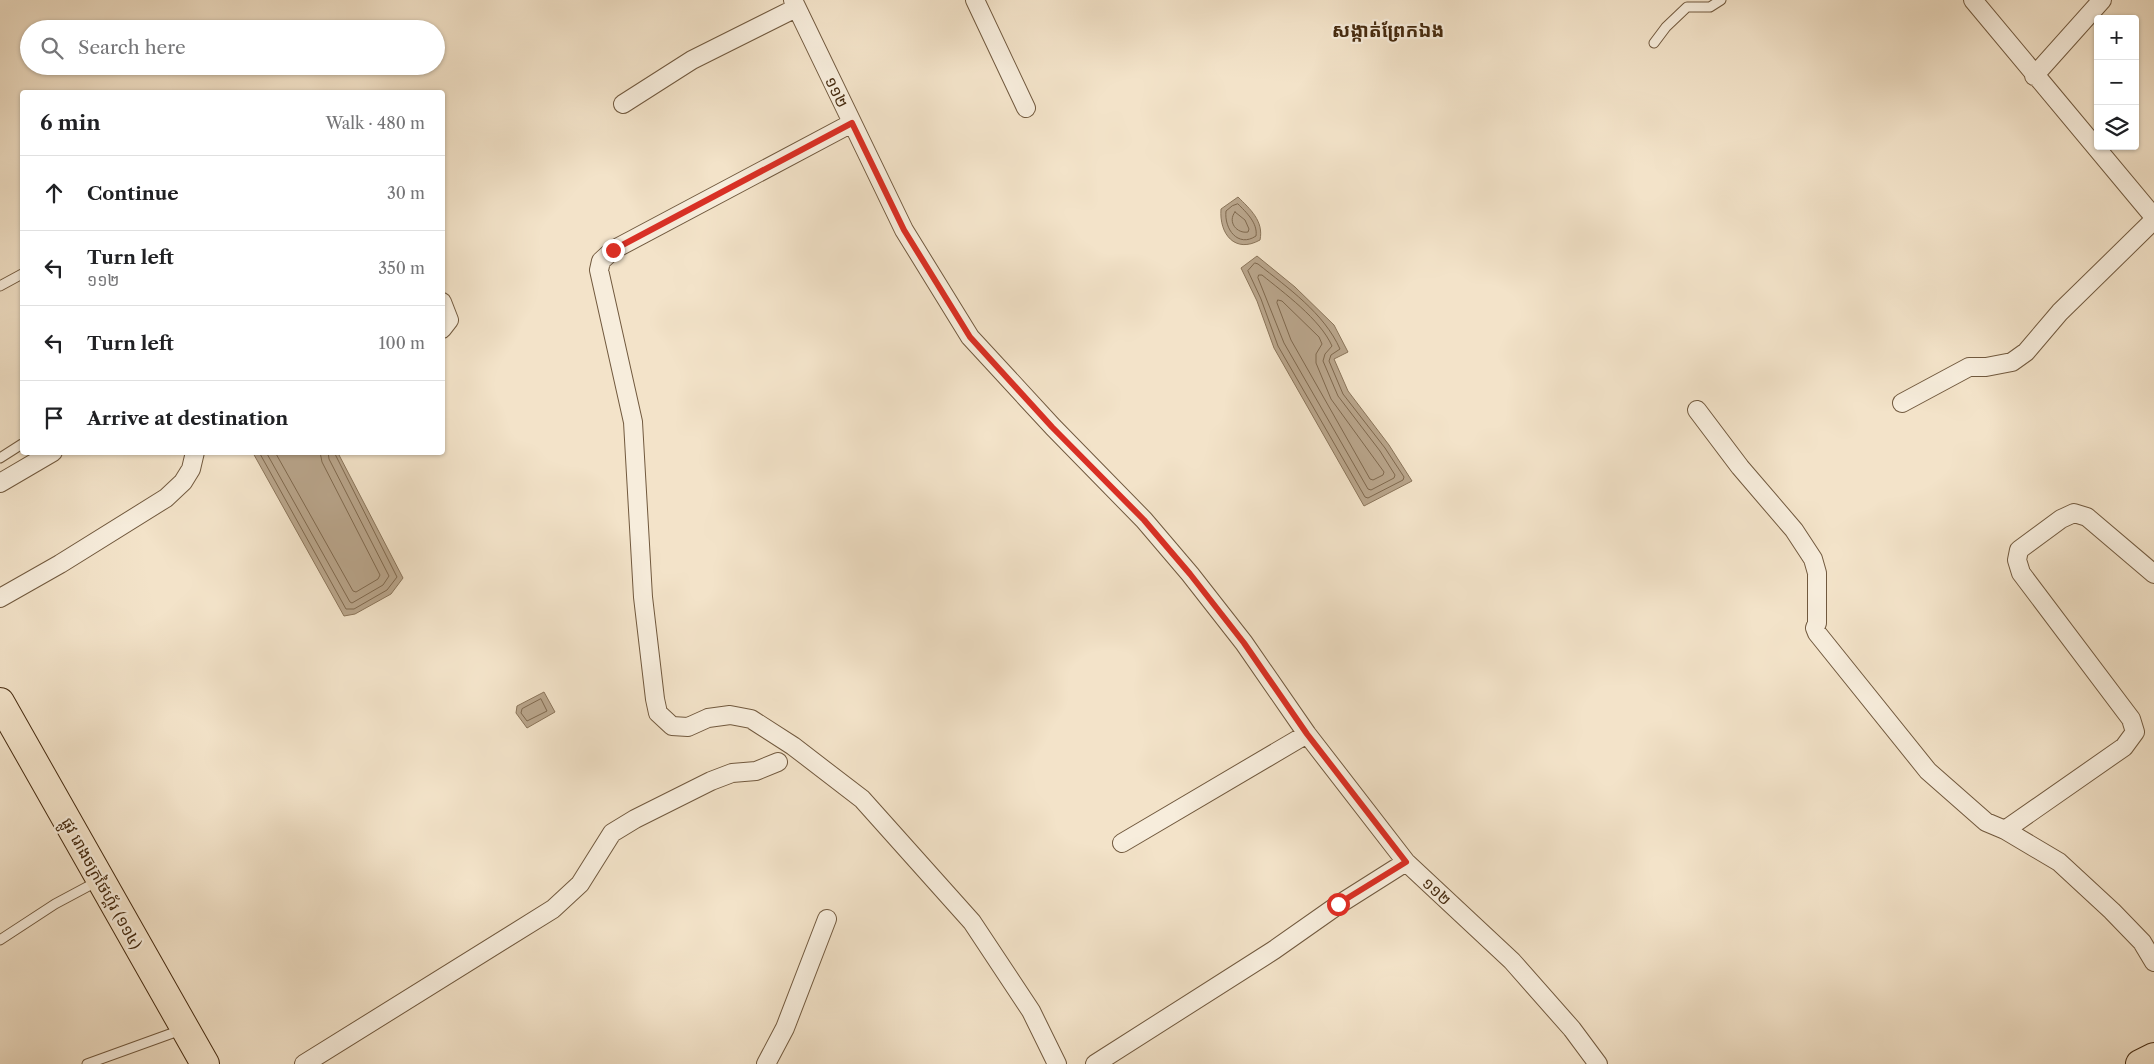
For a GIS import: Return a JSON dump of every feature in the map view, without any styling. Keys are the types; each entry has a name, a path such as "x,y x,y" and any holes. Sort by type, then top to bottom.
{"main road":[{"name":"ផ្លូវ រោងចក្រថៃហ្គ័រ (១១៤)","path":"0,702 205,1064"},
{"path":"2140,1064 2154,1056"}],"street":[{"path":"975,0 1026,108"},
{"path":"2034,76 2102,0"},
{"path":"1902,403 1969,367 1986,367 2012,362 2026,352 2060,312 2154,218 2034,76 1975,1"},
{"path":"622,104 692,60 794,4"},
{"name":"១១២","path":"794,4 904,230 970,337 1052,427 1144,520 1190,574 1244,643 1307,734 1406,862 1512,961 1572,1029 1598,1064"},
{"path":"852,123 613,250 601,261 599,270 633,422 643,597 658,713 672,726 688,727 708,718 730,715 751,719 793,746 862,799 972,922 1031,1011 1057,1064"},
{"path":"445,310 449,320 445,325"},
{"path":"1697,410 1740,467 1794,530 1812,559 1817,573 1816,634 1928,772 1986,822 2005,830 2059,862 2112,911 2142,942 2154,962"},
{"path":"0,483 48,455"},
{"path":"0,598 60,564 166,498 183,482 191,469 194,455"},
{"path":"2005,830 2124,746 2135,732 2131,719 2021,573 2017,560 2019,550 2061,519 2074,513 2087,517 2154,573"},
{"path":"1122,843 1307,734"},
{"path":"304,1064 553,909 580,884 612,833 635,819 711,781 732,773 756,771 778,762"},
{"path":"1095,1064 1274,950 1338,904 1406,862"},
{"path":"766,1064 785,1028 827,920"}],"lane":[{"path":"1654,43 1666,27 1687,7 1710,7 1721,0"},
{"path":"0,286 20,275"},
{"path":"0,458 20,445"},
{"path":"0,940 55,904 100,880"},
{"path":"88,1064 184,1029"}],"water":[{"path":"1238,197 1255,216 1260,227 1260,240 1251,244 1243,245 1236,243 1230,239 1223,226 1221,209"},
{"path":"1257,256 1295,287 1334,325 1348,352 1334,359 1348,391 1389,445 1412,481 1364,506 1274,348 1257,301 1241,268"},
{"path":"254,455 339,455 403,578 391,594 355,614 344,616"},
{"path":"544,692 555,712 527,728 516,713 517,706"}],"district":[{"name":"សង្កាត់ព្រែកឯង","path":"1388,30"}],"route":[{"path":"613,250 852,123 904,230 970,337 1052,427 1144,520 1190,574 1244,643 1307,734 1406,862 1338,904"}]}
